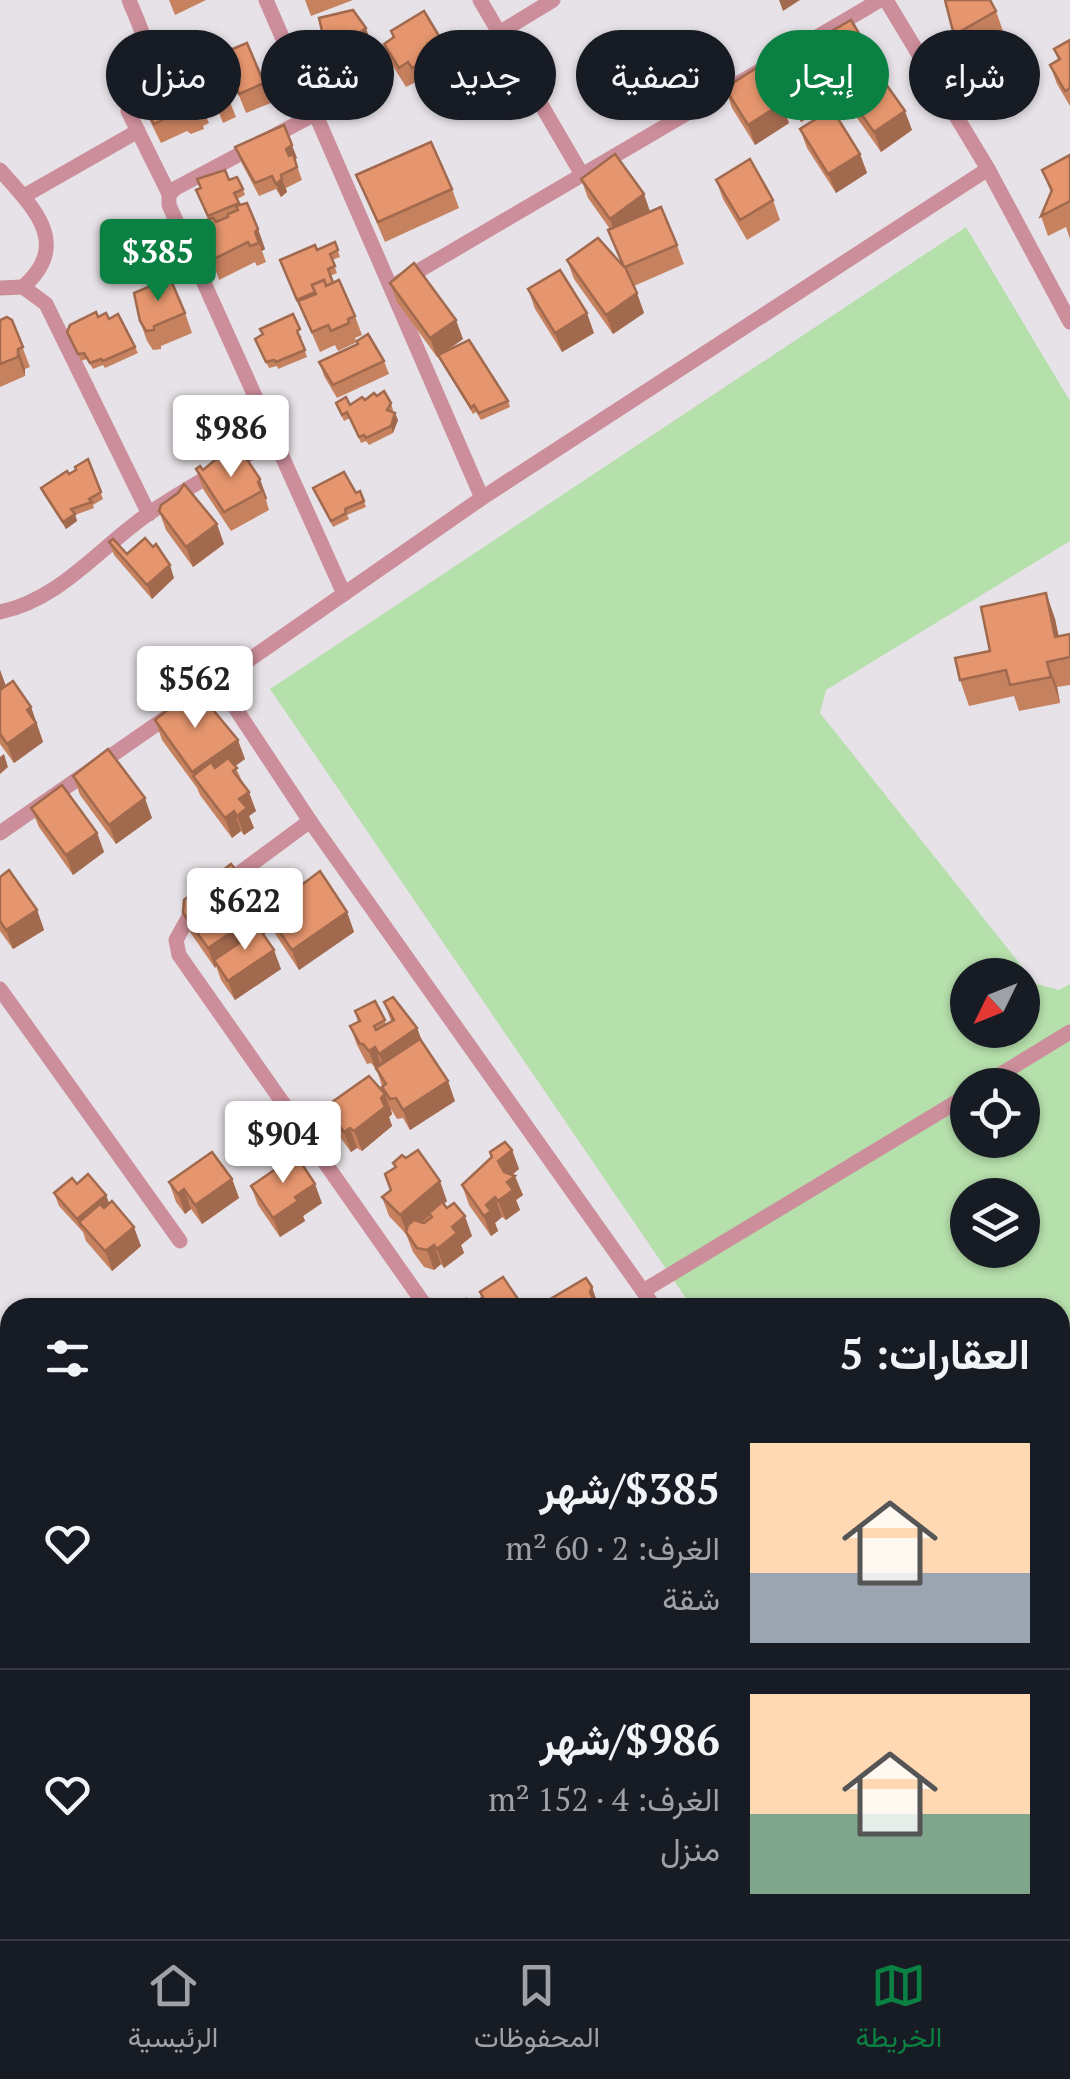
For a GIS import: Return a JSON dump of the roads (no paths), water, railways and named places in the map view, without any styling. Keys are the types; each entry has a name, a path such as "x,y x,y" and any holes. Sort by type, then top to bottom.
{"street":[{"path":"129,0 148,60 128,111 170,194 169,205 344,594"},
{"path":"266,0 279,30"},
{"path":"480,0 498,30"},
{"path":"502,30 553,0"},
{"path":"390,288 580,173 883,0 988,169 1069,317"},
{"path":"170,194 304,120"},
{"path":"318,120 482,498"},
{"path":"550,120 580,173"},
{"path":"24,196 138,131"},
{"path":"0,833 482,498 988,169"},
{"path":"0,170 24,196 46,234 48,255 41,270 23,287"},
{"path":"0,288 23,287 46,304 148,514"},
{"path":"0,612 29,604 92,563 148,514 276,440"},
{"path":"218,682 310,821 649,1298"},
{"path":"310,821 191,910 176,940 179,955 420,1298"},
{"path":"0,989 180,1241"},
{"path":"1012,1068 1070,1032"},
{"path":"644,1291 950,1106"}]}
